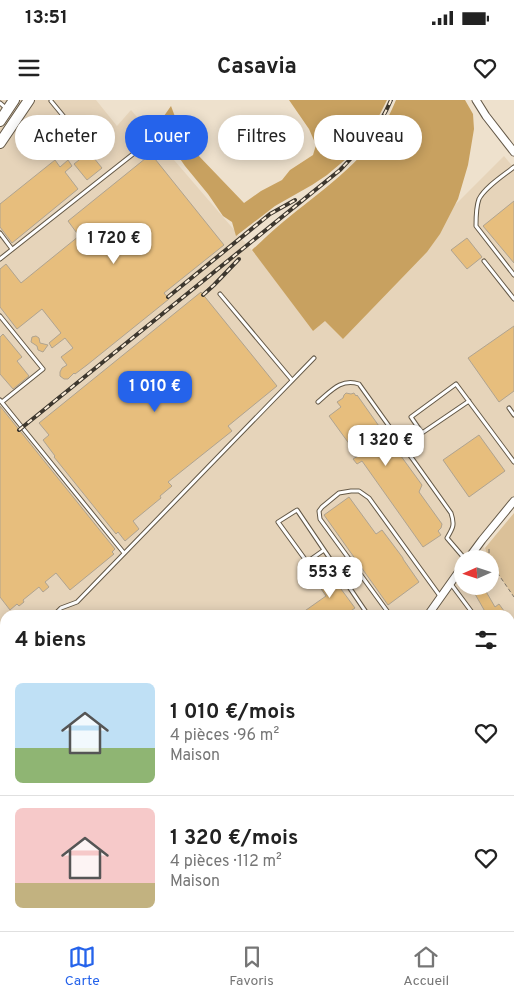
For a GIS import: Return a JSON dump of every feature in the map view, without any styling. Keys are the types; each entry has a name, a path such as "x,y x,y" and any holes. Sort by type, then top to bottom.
{"main road":[{"path":"0,121 4,106 14,100"},
{"path":"0,143 3,133 29,100"}],"street":[{"path":"476,100 490,122 514,152"},
{"path":"474,550 514,502"},
{"path":"432,610 454,579"}],"lane":[{"path":"51,101 63,115"},
{"path":"0,259 125,160"},
{"path":"514,166 487,189 480,198 476,216 476,226 514,275"},
{"path":"0,233 12,249"},
{"path":"484,261 514,300"},
{"path":"220,294 292,380"},
{"path":"0,316 43,369 1,401 124,552"},
{"path":"60,610 77,602 314,358"},
{"path":"318,402 339,385 347,382 360,384 451,513 454,521 453,528 447,538 458,550"},
{"path":"469,401 422,432 411,417 456,384 469,401 514,462"},
{"path":"509,408 514,414"},
{"path":"386,610 320,519 319,511 322,506 339,493 359,491 370,498 441,597"},
{"path":"324,550 307,562 278,522 297,510 365,610"},
{"path":"451,583 469,610"}],"path":[{"path":"499,575 514,597"}],"shaded area":[{"path":"0,100 96,100 108,115 15,115 15,160 115,160 115,124 117,126 125,117 125,160 174,160 260,260 313,331 459,201 504,156 514,168 514,500 481,543 486,550 454,550 454,595 499,595 499,570 514,593 514,610 0,610"},
{"path":"289,100 387,100 380,115 314,115 314,140 304,122 304,115 299,115"},
{"path":"396,100 465,100 473,114 474,129 468,165 458,199 440,234 427,252 343,339 325,321 313,331 252,250 357,160 422,160 422,115 388,115"},
{"path":"171,106 174,115 165,115"},
{"path":"131,110 135,115 127,115"},
{"path":"314,152 314,160 345,160 312,185 275,206 236,236 232,222 223,216 181,160 203,160 244,203 282,180 290,170 313,155"},
{"path":"514,513 514,597 499,575 499,550 486,550 485,548"}],"building":[{"path":"55,160 60,167 68,160 72,166 65,172 78,189 12,243 0,227 0,204"},
{"path":"79,160 96,160 102,168 87,180 74,164"},
{"path":"144,160 156,160 224,245 164,293 169,299 87,365 68,379 64,379 60,376 60,372 67,365 61,357 73,348 65,338 52,348 49,343 61,333 42,309 17,329 0,307 0,269 6,264 21,283 79,236 68,221"},
{"path":"514,201 514,263 483,226"},
{"path":"467,238 482,257 467,269 451,250"},
{"path":"201,292 277,386 228,426 232,431 168,482 172,486 160,496 161,498 133,521 139,529 125,541 118,532 116,534 54,457 43,440 49,435 39,423"},
{"path":"514,326 514,391 499,402 468,358"},
{"path":"3,334 22,357 17,361 29,376 13,389 0,374 0,337"},
{"path":"36,336 39,338 40,343 48,345 43,352 38,350 37,346 31,342 32,337"},
{"path":"346,393 357,395 386,436 390,433 394,439 390,441 422,485 419,492 442,524 438,531 441,535 423,547 362,461 357,464 353,459 358,456 329,416 341,407 337,402"},
{"path":"0,406 115,549 112,552 114,554 70,590 56,573 45,582 49,587 43,592 39,587 23,600 24,602 19,606 17,604 10,610 0,597"},
{"path":"479,435 505,471 469,497 443,460"},
{"path":"349,497 376,534 382,530 419,582 388,605 324,515"},
{"path":"327,570 355,608 352,610 306,610 326,596 317,583 321,580 318,576"},
{"path":"476,595 488,595 495,607 499,604 503,610 484,610"}],"railway":[{"path":"19,430 340,170 375,129 391,100"},
{"path":"168,297 270,214 295,200"},
{"path":"203,295 239,259"}]}
